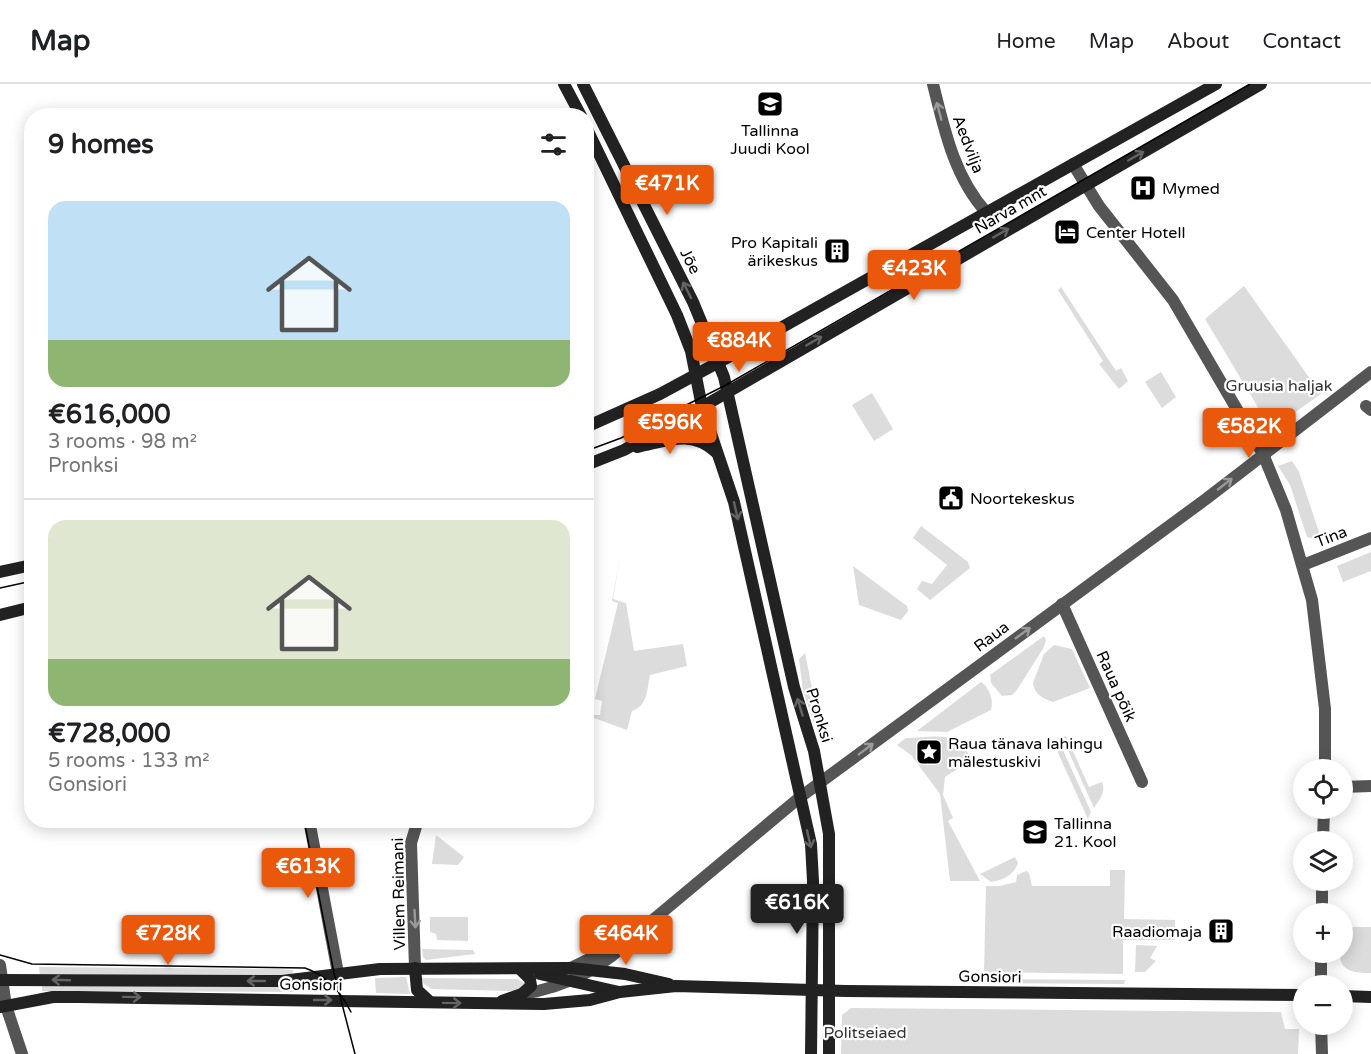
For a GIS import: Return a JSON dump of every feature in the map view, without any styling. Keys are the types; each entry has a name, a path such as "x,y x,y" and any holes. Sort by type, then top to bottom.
{"main road":[{"path":"564,84 577,108"},
{"name":"Jõe","path":"583,84 693,302 720,362 727,392"},
{"name":"Narva mnt","path":"594,423 720,362 1216,84"},
{"name":"Narva mnt","path":"594,462 624,450 702,407 1261,84"},
{"path":"594,144 677,315 691,351 702,407 734,502 789,743 812,863 811,1054"},
{"name":"Pronksi","path":"727,392 794,687 814,751 830,858 829,1054"},
{"path":"624,450 692,438 706,442 719,455"},
{"path":"0,572 24,567"},
{"path":"0,615 24,609"},
{"path":"415,968 417,990 430,1002"},
{"name":"Gonsiori","path":"1,980 282,981 338,973 415,968 521,970 571,975 620,992"},
{"path":"495,1004 522,994 531,986 530,979 521,970"},
{"name":"Gonsiori","path":"571,975 593,970 644,977 676,986"},
{"name":"Gonsiori","path":"2,1004 70,997 560,1003 606,997 620,992 676,986 1293,995"},
{"path":"1353,996 1371,997"}],"street":[{"name":"Aedvilja","path":"933,84 947,138 964,180 986,212"},
{"path":"1073,164 1085,185 1173,300 1263,454 1286,510 1303,564 1318,638 1324,709 1325,759"},
{"name":"Raua","path":"593,970 618,953 636,934 799,798 1206,499 1371,372"},
{"name":"Tina","path":"1303,564 1371,538"},
{"name":"Raua põik","path":"1062,604 1142,782"},
{"path":"1353,787 1371,786"},
{"path":"311,828 338,973"},
{"name":"Villem Reimani","path":"415,968 411,843 416,828"},
{"name":"Raua","path":"522,994 571,975 636,934"},
{"path":"0,965 2,1004 22,1054"},
{"path":"1321,1035 1322,1054"}],"green space":[{"name":"Gruusia haljak","path":"1244,286 1321,394 1274,427 1265,419 1205,319"},
{"path":"1061,287 1116,371 1121,368 1128,381 1119,389 1099,364 1103,361 1058,290"},
{"path":"1161,372 1176,397 1162,408 1145,382"},
{"path":"872,393 893,429 874,441 852,405"},
{"path":"1292,461 1299,472 1322,541 1307,537 1290,485 1278,466"},
{"path":"921,526 968,562 970,568 930,600 917,589 922,581 932,584 947,565 913,538"},
{"path":"1371,552 1371,571 1343,582 1337,566"},
{"path":"620,558 613,599 626,603 634,651 683,644 687,666 650,675 644,701 632,711 627,730 594,718 594,715 600,715 602,701 595,699 618,603 612,601"},
{"path":"853,566 907,606 908,611 901,620 859,605"},
{"path":"1044,636 1046,640 1044,647 1017,690 1012,695 1002,696 991,683 990,675"},
{"path":"1054,645 1072,649 1090,688 1053,702 1040,696 1033,683 1044,654"},
{"path":"805,653 815,703 814,723 803,691 799,659"},
{"path":"981,682 990,694 991,710 947,732 917,731"},
{"path":"1066,736 1089,787 1102,782 1103,792 1094,808 1062,737"},
{"path":"906,738 951,738 965,747 969,756 965,764 945,777 943,795 953,818 948,821 980,881 950,881 940,794 911,755 897,745"},
{"path":"1058,739 1091,812 1088,819 1053,742"},
{"path":"436,835 464,857 458,865 432,864"},
{"path":"1015,857 1018,863 1016,867 1004,878 991,882 980,874"},
{"path":"1110,870 1125,870 1124,919 1175,920 1175,940 1123,940 1123,974 984,972 986,886 1000,886 1016,882 1017,875 1026,871 1029,873 1032,886 1110,886"},
{"path":"430,917 468,917 468,941 437,940 436,934 430,932"},
{"path":"1353,927 1371,927 1371,973 1354,972 1342,964 1353,963"},
{"path":"1136,945 1157,946 1150,958 1156,961 1145,972 1135,972"},
{"path":"422,949 473,950 475,954 426,960"},
{"path":"39,967 293,970 292,974 281,977 40,977"},
{"path":"406,977 410,994 376,993 375,978"},
{"path":"421,978 518,979 525,984 523,988 513,991 432,989 424,984"},
{"path":"986,979 1125,980 1124,984 986,983"},
{"path":"297,984 298,992 42,991 42,986"},
{"name":"Politseiaed","path":"851,1008 1281,1012 1285,1029 1293,1029 1293,1035 1299,1035 1298,1054 841,1054 842,1015"}],"tram line":[{"path":"594,448 621,438 726,385 1250,84"},
{"path":"0,588 24,583"},
{"path":"306,828 334,973 355,1054"},
{"path":"0,955 32,964 305,968 327,980 351,1012"}],"place":[{"name":"Tallinna Juudi Kool","path":"770,104"},
{"name":"Mymed","path":"1143,188"},
{"name":"Center Hotell","path":"1067,232"},
{"name":"Pro Kapitali ärikeskus","path":"837,251"},
{"name":"Noortekeskus","path":"951,498"},
{"name":"Raua tänava lahingu mälestuskivi","path":"929,752"},
{"name":"Tallinna 21. Kool","path":"1035,832"},
{"name":"Raadiomaja","path":"1221,931"}]}
